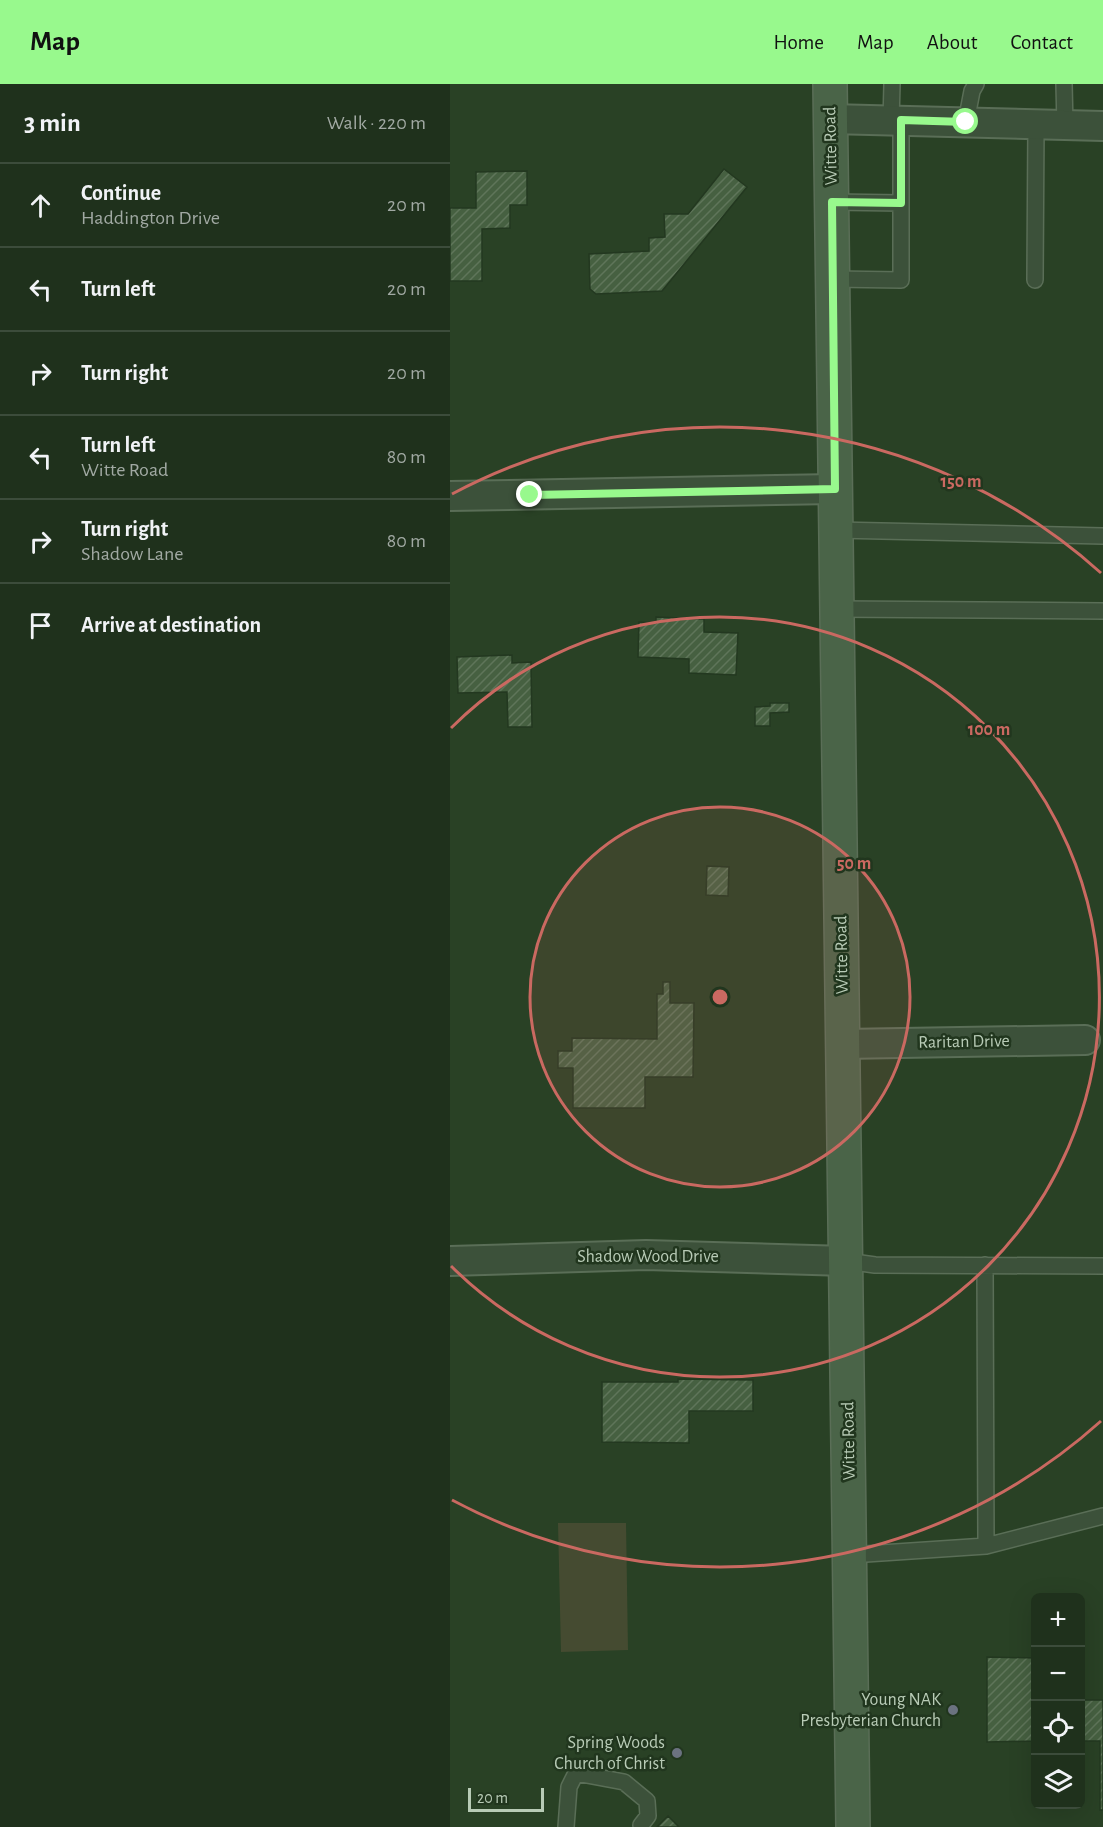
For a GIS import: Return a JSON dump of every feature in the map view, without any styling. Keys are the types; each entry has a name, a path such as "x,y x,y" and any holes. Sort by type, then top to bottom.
{"street":[{"name":"Witte Road","path":"830,84 853,1827"},
{"path":"830,119 1103,126"},
{"path":"450,496 835,489"},
{"name":"Raritan Drive","path":"843,1044 1085,1040"},
{"name":"Shadow Wood Drive","path":"450,1262 646,1255 846,1261"}],"lane":[{"path":"833,279 901,280 901,203 892,84"},
{"path":"966,122 972,91 976,84"},
{"path":"1064,84 1065,126"},
{"path":"1035,280 1036,125"},
{"path":"832,202 901,203"},
{"path":"836,530 1103,536"},
{"path":"837,609 1103,611"},
{"path":"846,1261 875,1264 1103,1266"},
{"path":"985,1264 986,1546"},
{"path":"851,1555 986,1546 1103,1516"},
{"path":"566,1827 569,1787 576,1773 624,1782 647,1801 648,1816 641,1825"}],"green space":[{"path":"558,1523 626,1523 628,1650 561,1652"}],"building":[{"path":"724,169 747,187 662,291 596,294 590,289 589,254 649,251 649,238 665,237 664,214 688,214"},
{"path":"527,171 527,205 510,205 510,228 482,229 482,281 450,281 450,208 476,208 476,172"},
{"path":"656,617 704,619 704,632 738,633 736,675 689,673 689,659 638,657 639,622 656,623"},
{"path":"512,655 512,663 531,662 532,727 508,727 507,692 458,693 457,657"},
{"path":"770,703 789,703 789,712 770,713 770,726 755,726 755,707 770,706"},
{"path":"707,866 729,867 728,896 706,895"},
{"path":"663,982 670,982 670,1003 694,1003 693,1077 645,1077 645,1108 573,1108 573,1068 558,1068 558,1051 572,1051 572,1038 657,1039 657,994 663,994"},
{"path":"678,1379 753,1380 753,1411 689,1411 689,1443 602,1442 602,1382 678,1382"},
{"path":"987,1657 1031,1658 1031,1741 987,1742"},
{"path":"1085,1700 1103,1700 1103,1810 1100,1810 1100,1741 1085,1741"},
{"path":"668,1816 679,1827 657,1827"}],"place":[{"name":"Young NAK Presbyterian Church","path":"953,1710"},
{"name":"Spring Woods Church of Christ","path":"677,1753"}],"route":[{"path":"530,495 835,489 832,202 901,203 901,120 966,122"}]}
